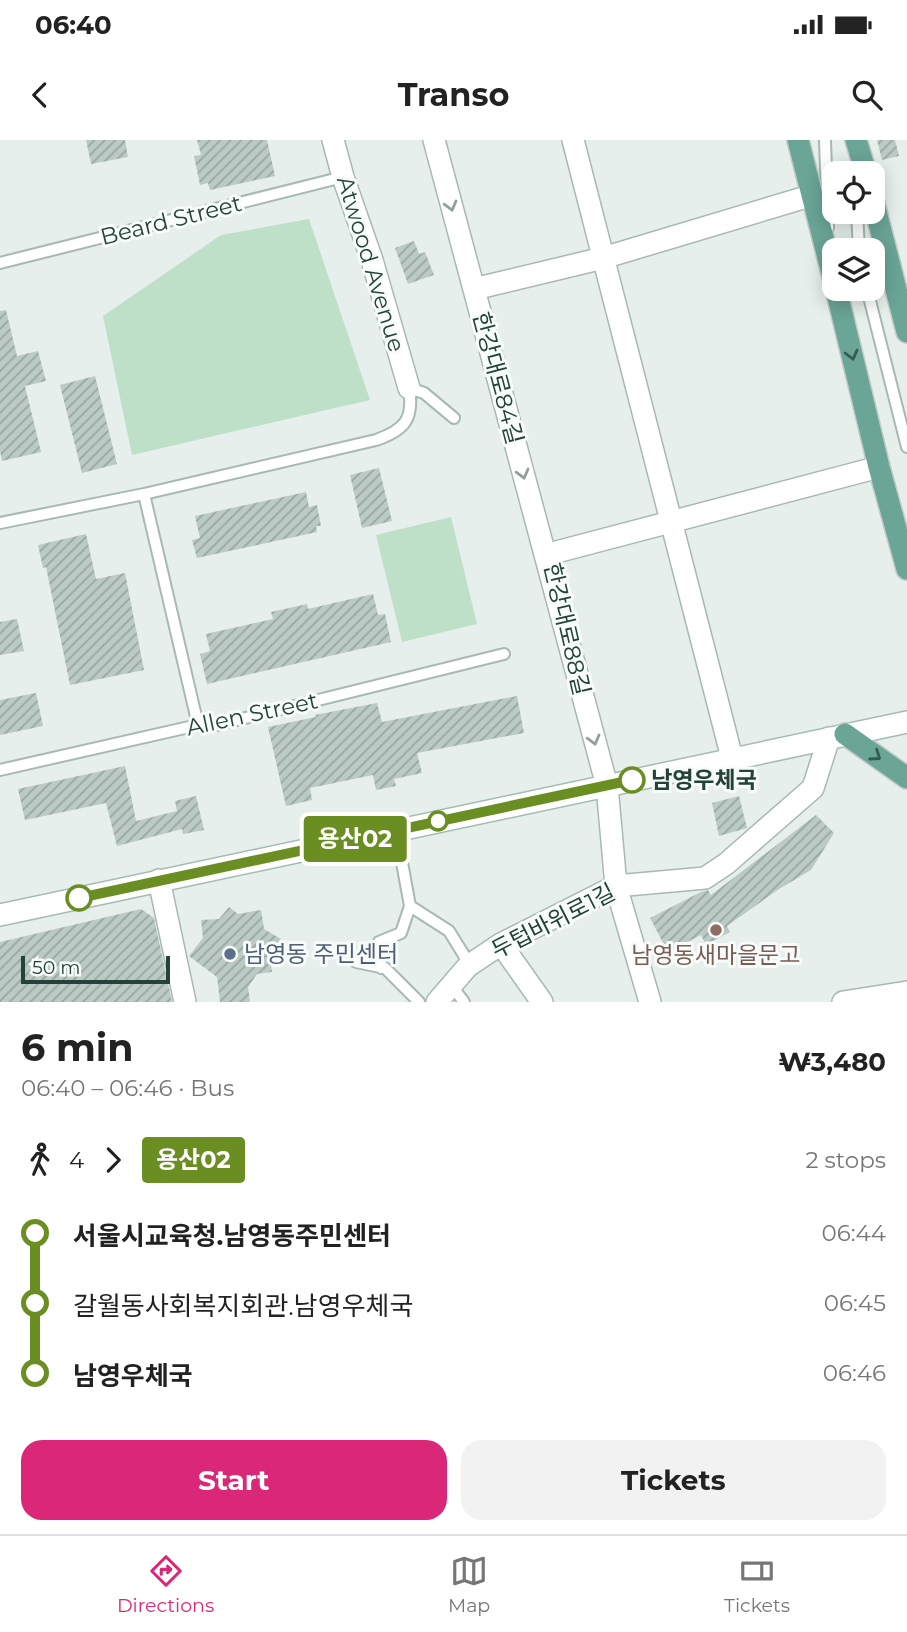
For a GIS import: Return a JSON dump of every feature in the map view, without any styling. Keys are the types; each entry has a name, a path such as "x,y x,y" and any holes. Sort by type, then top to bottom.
{"main road":[{"path":"799,140 824,238"},
{"path":"855,140 862,161"},
{"path":"879,224 907,332"},
{"path":"838,301 907,569"},
{"path":"837,736 907,778"}],"street":[{"name":"Atwood Avenue","path":"333,140 372,260 409,388"},
{"path":"434,140 474,289"},
{"path":"573,140 732,758"},
{"name":"한강대로84길","path":"545,555 474,289 603,258 813,195"},
{"name":"한강대로88길","path":"650,1002 616,886 607,786 545,555 879,467"},
{"path":"0,915 907,722"},
{"name":"두텁바위로1길","path":"437,1002 458,994 470,965 500,944 616,886 673,883 705,878 726,864 813,788 837,736"},
{"path":"159,880 185,1002"},
{"path":"500,944 542,1002"},
{"path":"843,1002 907,992"}],"lane":[{"path":"825,140 829,238"},
{"path":"855,140 855,161"},
{"name":"Beard Street","path":"0,263 343,177"},
{"path":"870,301 907,447"},
{"path":"0,523 144,494 389,436 405,423 410,413 409,388 424,393 453,418"},
{"path":"144,494 198,725"},
{"name":"Allen Street","path":"0,770 198,725 217,725 504,654"},
{"path":"381,968 379,942 401,933 410,906 396,830"},
{"path":"410,906 449,931 470,965"},
{"path":"356,962 385,968 419,1002"}],"green space":[{"path":"309,219 370,400 132,455 103,316 221,235"},
{"path":"451,517 477,624 402,642 376,535"}],"building":[{"path":"86,140 125,140 128,157 91,164"},
{"path":"197,140 267,140 275,176 210,190 208,183 200,185 194,156 201,155"},
{"path":"877,140 895,140 899,156 882,160"},
{"path":"414,241 419,254 425,252 434,275 408,284 395,248"},
{"path":"6,310 17,356 38,351 46,381 25,386 41,452 2,461 0,311"},
{"path":"95,376 117,464 82,473 60,385"},
{"path":"379,468 392,521 362,528 350,475"},
{"path":"306,492 309,507 317,505 321,526 316,526 317,532 197,558 192,540 200,538 195,516"},
{"path":"86,534 96,579 125,573 144,670 70,685 46,567 43,568 38,545"},
{"path":"373,594 378,615 385,614 391,642 207,684 200,654 210,651 206,634 273,619 271,612 307,604 308,609"},
{"path":"17,619 24,651 0,655 0,622"},
{"path":"36,693 43,726 0,735 0,700"},
{"path":"517,696 524,733 417,753 422,773 394,779 396,786 376,790 373,775 310,788 312,800 286,806 268,727 377,703 382,722"},
{"path":"125,766 136,821 177,811 175,801 196,796 204,830 183,834 182,829 117,846 106,803 25,820 18,789"},
{"path":"739,796 747,828 719,836 712,803"},
{"path":"816,815 834,833 811,870 727,926 730,932 706,945 701,935 668,952 650,918 701,892 708,890 711,895"},
{"name":"남영동 주민센터","path":"229,907 238,914 261,910 264,929 281,939 269,951 272,972 257,974 248,987 250,1002 220,1002 217,977 189,956 203,938 201,920 219,919"},
{"path":"141,909 154,918 172,1002 0,1002 0,942"}],"bus line":[{"name":"용산02","path":"79,898 632,780"}],"place":[{"name":"남영우체국","path":"632,780"},
{"name":"남영동새마을문고","path":"716,930"},
{"name":"남영동 주민센터","path":"230,954"}]}
